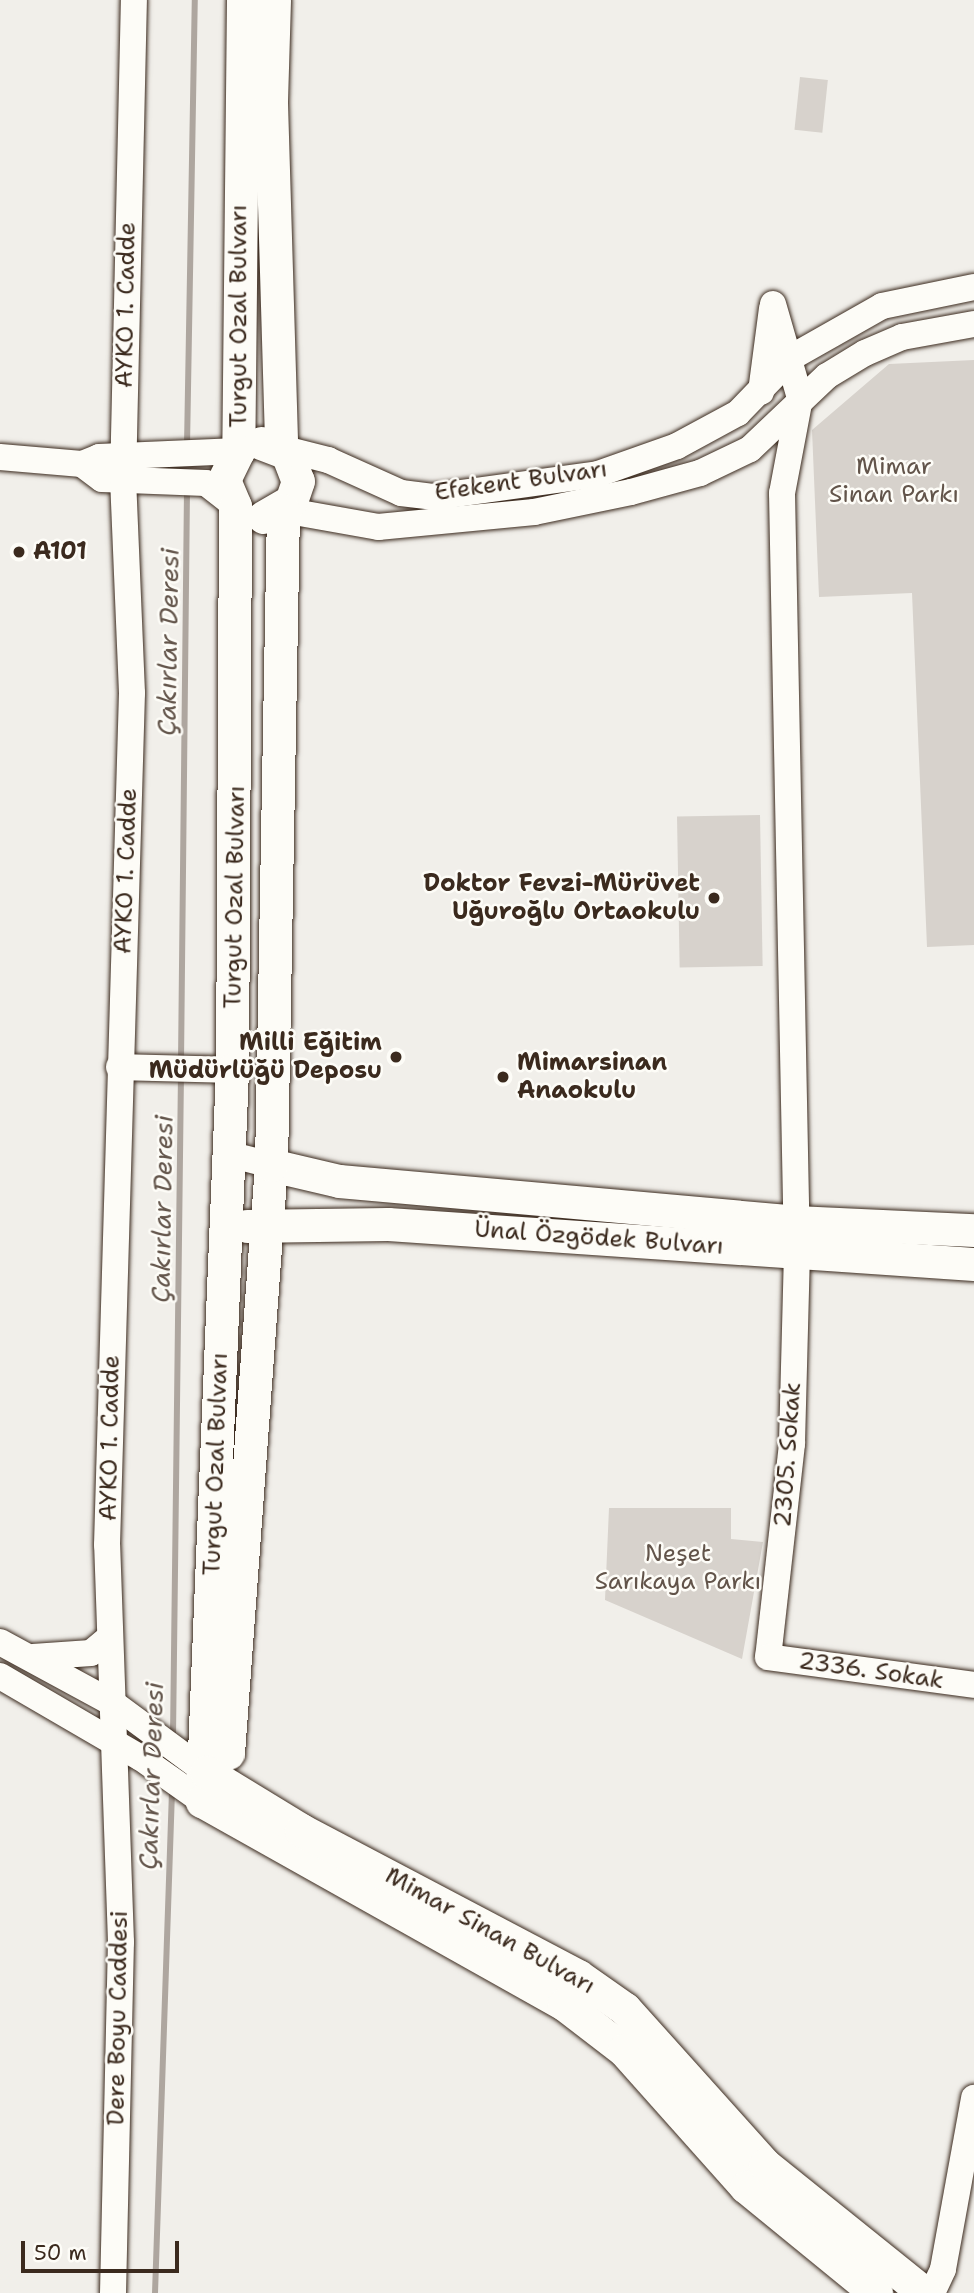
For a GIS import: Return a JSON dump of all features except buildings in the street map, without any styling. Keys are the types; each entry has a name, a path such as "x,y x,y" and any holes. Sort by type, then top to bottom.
{"main road":[{"name":"Turgut Ozal Bulvarı","path":"207,1789 224,1227 232,1070 235,506 224,480 222,452 243,0"},
{"name":"Turgut Ozal Bulvarı","path":"207,1789 267,1226 271,1165 283,509 298,481 292,459 281,449 271,103 274,0"},
{"name":"Efekent Bulvarı","path":"222,452 262,443 281,449"},
{"path":"235,506 261,517 283,509"},
{"name":"Ünal Özgödek Bulvarı","path":"271,1165 339,1181 796,1237 974,1264"},
{"name":"Ünal Özgödek Bulvarı","path":"224,1227 388,1224 796,1237 974,1230"},
{"name":"Mimar Sinan Bulvarı","path":"207,1789 564,2004 624,2050 746,2187 876,2293"},
{"name":"Mimar Sinan Bulvarı","path":"207,1789 578,1976 625,2009 765,2165 924,2293"}],"street":[{"name":"AYKO 1. Cadde","path":"116,1743 109,1638 118,1067 132,693 124,468 134,0"},
{"name":"Efekent Bulvarı","path":"281,449 328,460 401,494 474,493 598,474 677,446 738,413 760,387 792,357 882,306 974,287"},
{"path":"773,304 792,357 800,398 782,493 760,387 773,304"},
{"path":"283,509 378,527 534,512 700,473 750,449 800,398 827,376 902,337 974,324"},
{"path":"0,457 82,464 102,479 124,468 170,456 222,452"},
{"path":"124,468 177,482 206,483 235,506"},
{"name":"2305. Sokak","path":"768,1657 792,1444 796,1237 782,493"},
{"path":"118,1067 232,1070"},
{"name":"Ünal Özgödek Bulvarı","path":"228,1154 271,1165"},
{"path":"11,1648 68,1658 91,1653 109,1638"},
{"name":"Mimar Sinan Bulvarı","path":"11,1648 114,1704 143,1727 207,1789"},
{"name":"2336. Sokak","path":"768,1657 974,1685"},
{"name":"Mimar Sinan Bulvarı","path":"0,1676 141,1758 207,1789"},
{"name":"Dere Boyu Caddesi","path":"113,2293 121,1942 116,1743"},
{"path":"932,2293 943,2269 967,2174 974,2098"}],"green space":[{"path":"800,77 828,80 822,133 794,130"},
{"name":"Mimar Sinan Parkı","path":"974,360 974,945 927,947 912,593 819,597 812,430 889,364"},
{"path":"760,815 763,966 680,967 677,816"},
{"name":"Neşet Sarıkaya Parkı","path":"609,1508 731,1508 731,1539 763,1542 742,1659 605,1600"}],"waterway":[{"name":"Çakırlar Deresi","path":"187,446 195,0"},
{"name":"Çakırlar Deresi","path":"181,1062 187,488"},
{"name":"Çakırlar Deresi","path":"173,1737 181,1076"},
{"name":"Çakırlar Deresi","path":"155,2293 172,1790"}],"place":[{"name":"A101","path":"19,552"},
{"name":"Doktor Fevzi-Mürüvet Uğuroğlu Ortaokulu","path":"714,898"},
{"name":"Milli Eğitim Müdürlüğü Deposu","path":"396,1057"},
{"name":"Mimarsinan Anaokulu","path":"503,1077"}]}
